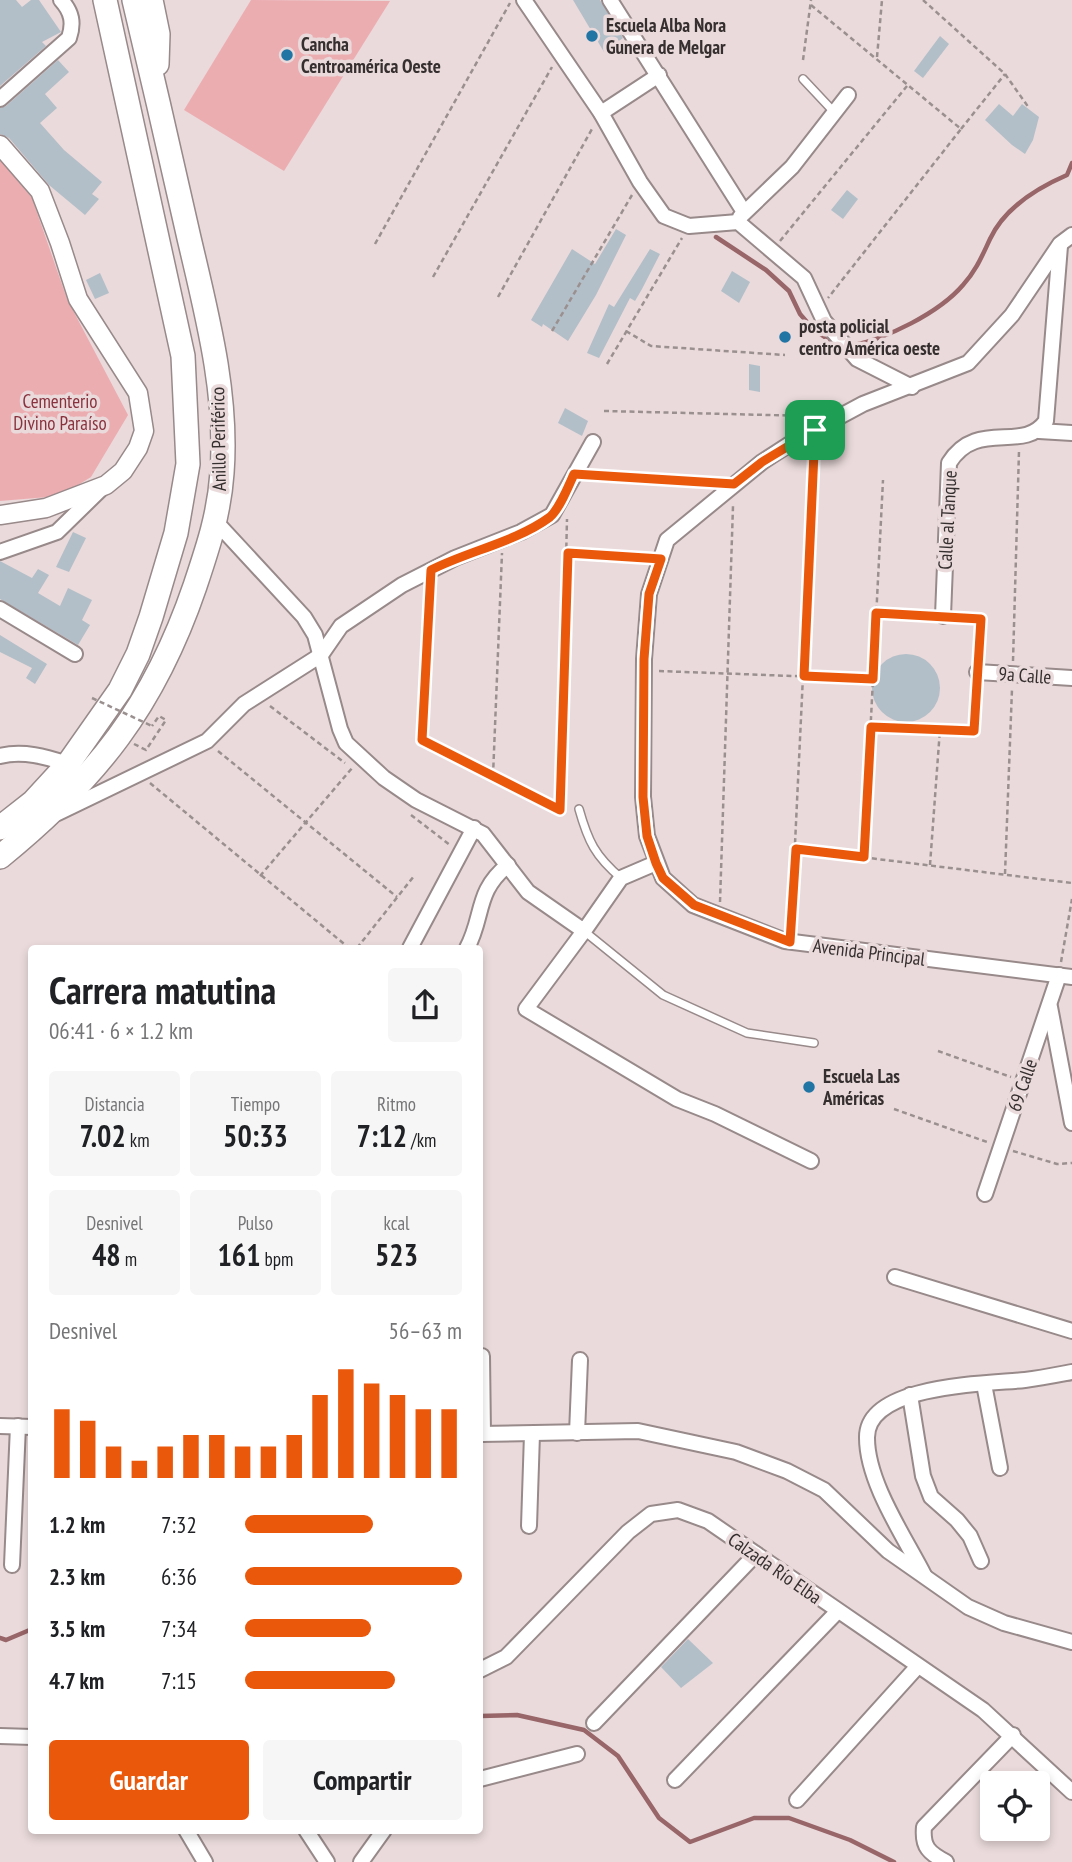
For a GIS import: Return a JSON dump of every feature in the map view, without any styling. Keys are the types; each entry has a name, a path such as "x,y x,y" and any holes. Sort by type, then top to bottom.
{"highway":[{"path":"90,0 100,39 129,107"},
{"name":"Anillo Periférico","path":"0,828 33,802 68,764 120,690 138,654 176,533 188,464 183,356 105,0"},
{"name":"Anillo Periférico","path":"0,858 50,816 90,774 142,704 177,638 217,523 222,471 215,348 134,0"},
{"path":"151,0 158,34 155,91"}],"street":[{"path":"0,99 69,38 73,24 68,8 61,0"},
{"path":"524,0 601,113 640,182 664,216 689,226 741,217 792,167 848,95"},
{"path":"610,0 659,75 741,217 771,251 804,278 818,310 838,339 857,359 912,387"},
{"path":"601,113 659,75"},
{"path":"0,145 40,191 78,299 138,393 144,430 138,448 123,471 57,532 0,552"},
{"name":"Avenida Principal","path":"1065,976 790,942 694,905 663,878 647,836 643,797 644,671 649,594 667,540 762,462 817,423 968,363 1012,315 1060,244 1072,235"},
{"path":"1039,431 1046,421 1060,244"},
{"name":"Calle al Tanque","path":"943,616 949,463 958,449 971,441 1039,431 1072,433"},
{"path":"50,816 141,775 207,741 244,704 321,655 341,626 402,585 552,515 593,442"},
{"path":"0,515 46,508 106,485"},
{"path":"217,523 304,617 315,635 346,743 361,758 416,800 483,834 528,891 584,931"},
{"path":"0,609 75,654"},
{"name":"9a Calle","path":"977,672 1072,678"},
{"path":"0,756 12,753 42,755 68,764"},
{"path":"412,945 474,828"},
{"path":"656,863 621,878 527,1009 677,1100 715,1114 811,1161"},
{"path":"468,945 482,897 508,865"},
{"name":"69 Calle","path":"985,1194 1049,1004 1065,976"},
{"path":"1049,1004 1072,1123"},
{"path":"895,1277 1072,1331"},
{"path":"577,1433 580,1360"},
{"path":"924,1576 882,1495 869,1456 866,1437 874,1416 919,1391 1072,1372"},
{"path":"984,1384 1000,1468"},
{"path":"910,1395 923,1476 931,1497 957,1520 970,1536 981,1561"},
{"path":"0,1426 25,1426 12,1565"},
{"path":"483,1434 638,1431 736,1452 787,1471 824,1490 888,1552 968,1607 1004,1623 1072,1642"},
{"path":"529,1526 532,1434"},
{"name":"Calzada Río Elba","path":"483,1668 506,1657 628,1532 651,1514 678,1510 708,1521 983,1710 1013,1735 1072,1793"},
{"path":"594,1723 756,1554"},
{"path":"675,1780 837,1612"},
{"path":"797,1800 918,1666"},
{"path":"946,1862 929,1853 923,1840 924,1827 1013,1735"},
{"path":"0,1736 28,1737"},
{"path":"483,1778 577,1754"},
{"path":"188,1834 205,1862"},
{"path":"309,1834 327,1862"},
{"path":"361,1862 381,1834"}],"lane":[{"path":"803,79 835,112"},
{"path":"579,808 587,838 601,860 621,878"},
{"path":"584,931 663,995 747,1034 814,1043"}],"path":[{"path":"375,244 512,0"},
{"path":"803,60 811,0"},
{"path":"877,57 882,0"},
{"path":"923,0 1004,74 1029,108"},
{"path":"811,5 961,129"},
{"path":"433,277 561,52"},
{"path":"818,310 1004,74"},
{"path":"771,251 908,85"},
{"path":"498,297 601,113"},
{"path":"552,331 640,182"},
{"path":"607,364 689,226"},
{"path":"626,331 651,346 785,355"},
{"path":"604,411 817,423 790,942"},
{"path":"1005,874 1020,435"},
{"path":"574,474 734,484 720,915"},
{"path":"864,857 883,480"},
{"path":"431,570 422,740 560,810 568,553 567,488"},
{"path":"493,776 503,539"},
{"path":"568,553 661,559"},
{"path":"871,727 974,731 981,619 876,613"},
{"path":"644,671 873,679"},
{"path":"92,698 152,726 159,716 166,720 146,750"},
{"path":"930,865 940,729"},
{"path":"207,741 397,897"},
{"path":"261,876 361,758"},
{"path":"141,775 345,945"},
{"path":"796,849 1072,883"},
{"path":"359,945 414,876"},
{"path":"1065,976 1072,900"},
{"path":"939,1051 1023,1081"},
{"path":"894,1109 1057,1164 1072,1163"}],"green space":[{"name":"Cancha Centroamérica Oeste","path":"251,0 390,1 284,171 184,110"},
{"name":"Cementerio Divino Paraíso","path":"0,159 32,198 67,299 128,415 91,477 60,496 0,501"}],"building":[{"path":"0,0 16,0 22,7 31,0 39,0 61,32 42,42 46,46 0,86"},
{"path":"573,0 600,0 623,38 604,52"},
{"path":"940,36 949,44 923,78 914,71"},
{"path":"58,60 69,72 45,94 57,108 40,123 64,150 102,182 92,194 99,199 85,215 49,185 9,138 0,134 0,108 6,106"},
{"path":"999,104 1013,116 1022,104 1039,117 1033,140 1025,154 985,120"},
{"path":"847,190 858,199 843,219 831,210"},
{"path":"616,229 626,235 596,295 568,341 543,324 542,327 531,320 572,249 595,264"},
{"path":"650,249 660,254 635,301 630,298 599,358 587,353 609,304 614,307"},
{"path":"732,271 750,282 739,303 721,291"},
{"path":"100,273 109,293 95,299 86,280"},
{"path":"749,364 760,366 760,392 749,390"},
{"path":"565,408 588,421 582,436 558,423"},
{"path":"73,532 86,538 69,572 56,567"},
{"path":"0,561 32,578 38,569 49,575 38,593 60,606 68,588 92,600 82,620 90,625 78,645 0,599"},
{"path":"0,635 47,664 35,684 26,678 32,668 0,652"},
{"path":"906,654 919,657 930,664 937,675 940,688 937,701 930,712 919,719 906,722 893,719 882,712 875,701 872,688 875,675 882,664 893,657"},
{"path":"688,1639 713,1663 681,1688 661,1667"}],"waterway":[{"path":"850,346 895,331 926,315 953,295 972,274 1004,217 1033,193 1067,175 1072,163"},
{"path":"716,237 766,270 789,291 800,314 813,329 839,347"},
{"path":"0,1638 6,1640 28,1631"},
{"path":"483,1716 517,1715 584,1730 618,1756 659,1818 690,1842 754,1818 789,1818 850,1840 894,1862"}],"place":[{"name":"Escuela Alba Nora Gunera de Melgar","path":"592,36"},
{"name":"Cancha Centroamérica Oeste","path":"287,55"},
{"name":"posta policial centro América oeste","path":"785,337"},
{"name":"Escuela Las Américas","path":"809,1087"}],"route":[{"path":"815,430 804,676 873,679 876,613 981,619 974,731 871,727 864,857 796,849 790,942 694,905 663,878 656,863 647,836 643,797 644,659 649,594 661,559 568,553 560,810 422,740 431,570 521,532 552,515 574,474 734,484 762,462 815,430"}]}
